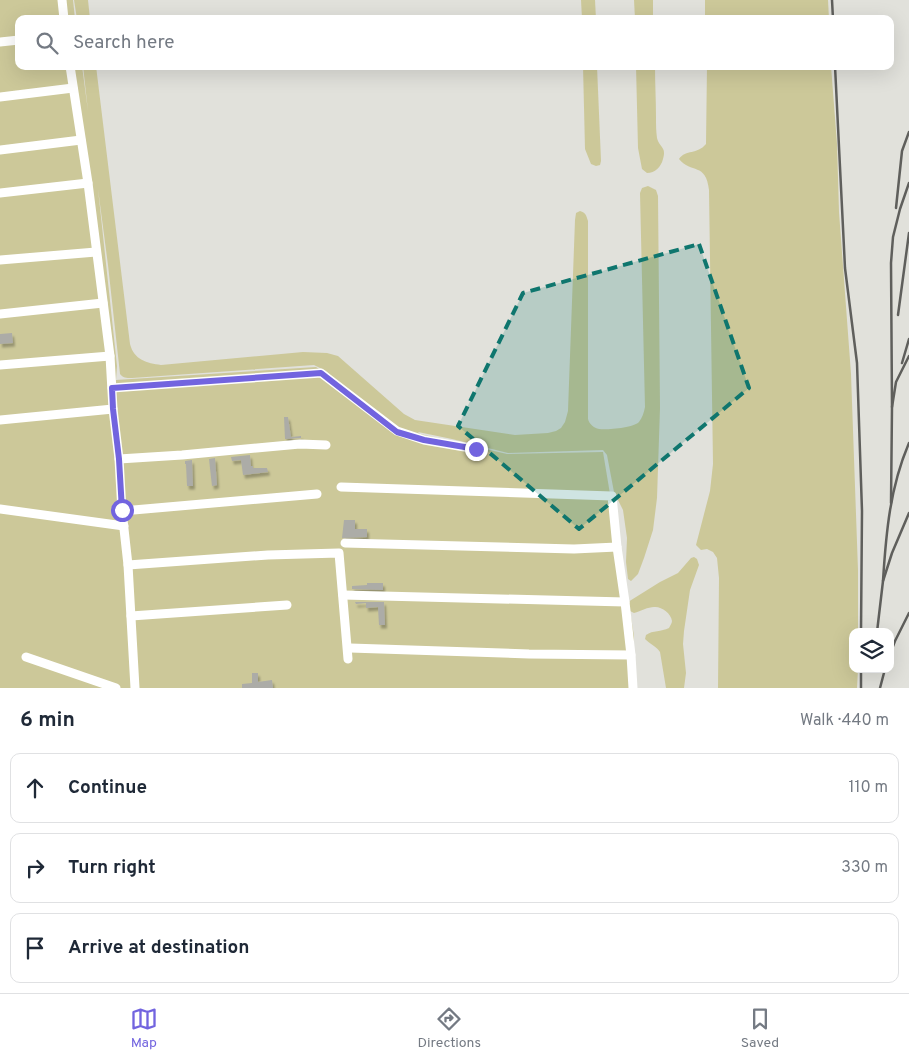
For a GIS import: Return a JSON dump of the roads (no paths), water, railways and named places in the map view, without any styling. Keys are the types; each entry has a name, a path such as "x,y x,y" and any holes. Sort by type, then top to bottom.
{"street":[{"path":"62,0 64,15"},
{"path":"0,42 15,40"},
{"path":"71,70 88,182 110,356 113,409 128,565 135,688"},
{"path":"0,97 73,88"},
{"path":"0,150 82,140"},
{"path":"0,193 88,182"},
{"path":"0,260 96,252"},
{"path":"0,314 103,303"},
{"path":"0,366 110,356"},
{"path":"112,388 321,373 397,432 424,440 476,449"},
{"path":"0,420 113,409"},
{"path":"119,459 300,444 326,445"},
{"path":"341,487 612,496 617,547 626,602 632,688"},
{"path":"122,510 317,494"},
{"path":"0,510 124,526"},
{"path":"345,542 574,549 617,547"},
{"path":"128,565 339,552 348,659"},
{"path":"343,595 626,602"},
{"path":"131,616 287,605"},
{"path":"350,648 529,654 631,655"},
{"path":"26,657 116,688"}],"railway":[{"path":"832,0 833,15"},
{"path":"835,70 845,268 857,363 862,511 861,628"},
{"path":"896,208 902,151 909,132"},
{"path":"892,407 891,263 893,237 909,183"},
{"path":"898,315 909,233"},
{"path":"902,363 909,339"},
{"path":"891,503 892,407 896,382 909,356"},
{"path":"883,581 893,493 909,443"},
{"path":"877,628 883,581 892,553 909,513"},
{"path":"894,644 909,613"},
{"path":"861,673 861,688"},
{"path":"880,688 884,673"}]}
